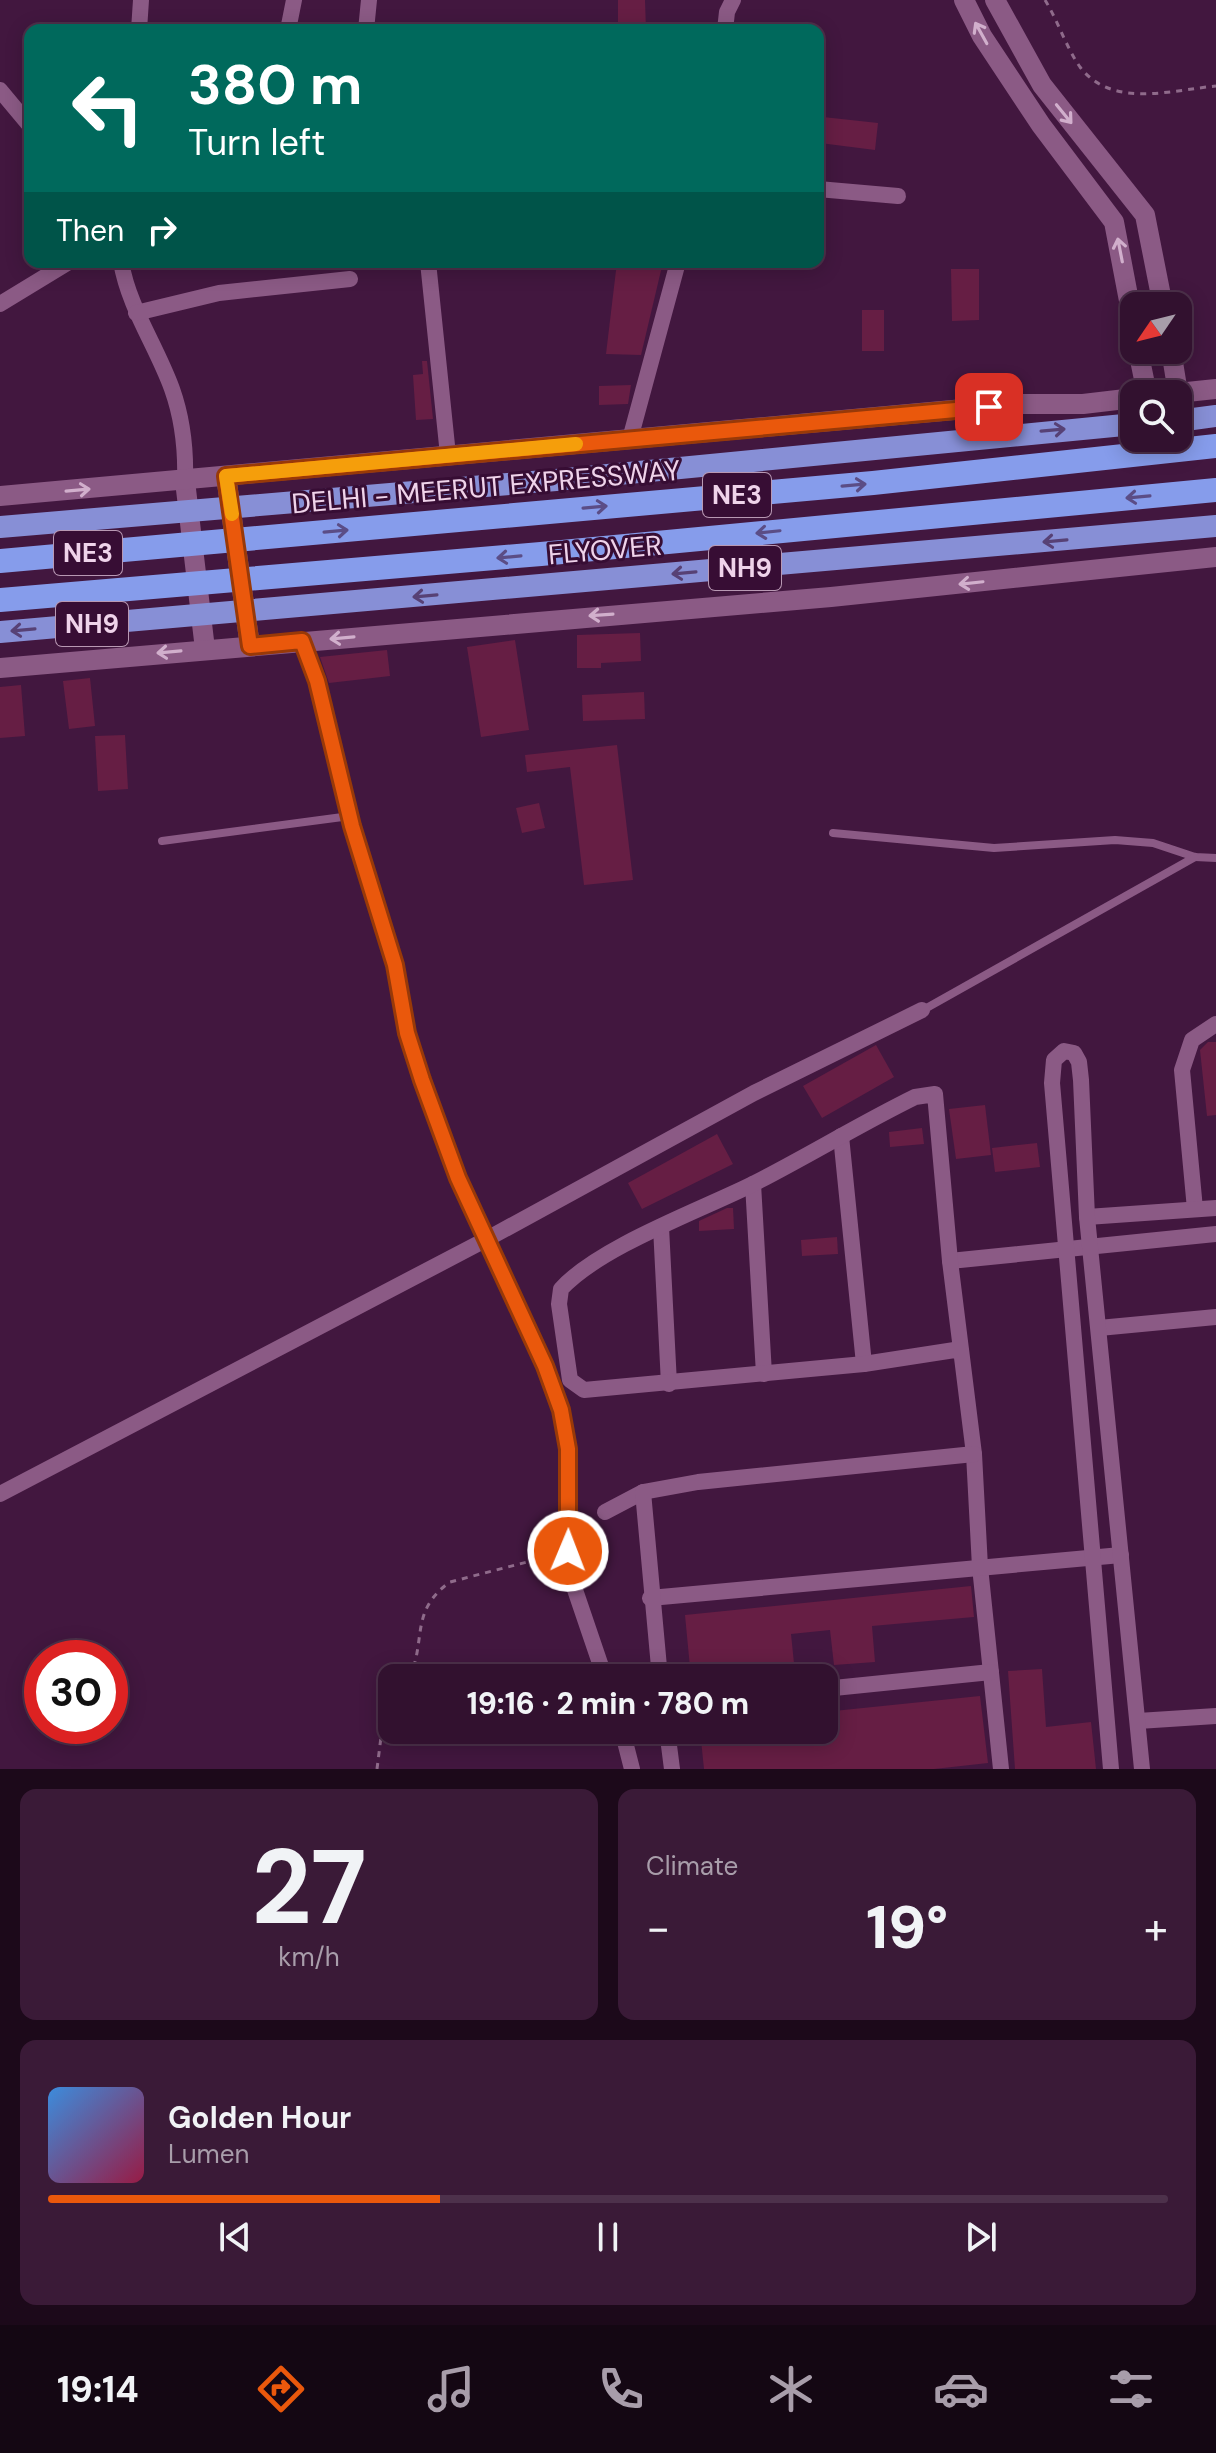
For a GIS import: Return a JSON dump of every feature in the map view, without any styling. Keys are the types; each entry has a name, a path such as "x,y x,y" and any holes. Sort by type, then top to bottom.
{"highway":[{"path":"1192,419 1216,416"},
{"path":"0,527 556,480 1120,425"},
{"name":"DELHI - MEERUT EXPRESSWAY","path":"0,561 873,483 1216,446"},
{"name":"NE3","path":"0,600 1216,490"},
{"name":"FLYOVER","path":"0,632 1216,526"}],"street":[{"path":"139,24 141,0"},
{"path":"289,24 294,0"},
{"path":"367,24 369,0"},
{"path":"726,24 733,0"},
{"path":"964,0 982,36 1041,125 1114,222 1127,292"},
{"path":"995,0 1042,85 1145,215 1160,292"},
{"path":"0,90 24,119"},
{"path":"824,190 898,196"},
{"path":"0,304 59,268"},
{"path":"122,268 126,292 172,390 184,441 185,481 205,649"},
{"path":"429,268 448,455"},
{"path":"630,439 676,268"},
{"path":"136,313 219,293 350,279"},
{"path":"1192,391 1216,389"},
{"path":"0,496 1019,404 1083,404 1120,400"},
{"path":"226,476 250,646"},
{"path":"0,668 831,597 1216,557"},
{"path":"302,641 317,681 350,816 395,965 407,1033 422,1080 458,1178 545,1366 561,1410 568,1449 571,1578 600,1664"},
{"path":"0,1494 487,1239 754,1093 922,1010"},
{"path":"1195,1209 1182,1070 1192,1040 1216,1024"},
{"path":"1111,1769 1052,1083 1054,1060 1064,1051 1074,1053 1079,1062 1087,1217 1142,1769"},
{"path":"961,1349 864,1364 584,1390 575,1386 568,1371 559,1304 561,1289 568,1281 661,1227 753,1184 915,1097 935,1094 950,1261 961,1349 974,1454 980,1567 1001,1769"},
{"path":"841,1136 864,1364"},
{"path":"753,1184 764,1374"},
{"path":"1087,1217 1216,1208"},
{"path":"661,1227 669,1384"},
{"path":"950,1261 1216,1234"},
{"path":"1099,1328 1216,1317"},
{"path":"605,1512 643,1492 698,1482 974,1454"},
{"path":"643,1492 658,1664"},
{"path":"650,1598 1121,1555"},
{"path":"838,1688 991,1672"},
{"path":"1138,1721 1216,1716"},
{"path":"626,1744 632,1769"},
{"path":"669,1744 672,1769"}],"lane":[{"path":"162,841 350,816"},
{"path":"833,833 994,848 1115,840 1153,843 1195,857 1216,858"},
{"path":"922,1010 1195,857"}],"path":[{"path":"1045,0 1078,64 1101,86 1143,94 1216,86"},
{"path":"415,1664 422,1614 436,1592 450,1582 568,1551"},
{"path":"377,1769 380,1744"}],"building":[{"path":"618,0 645,0 646,24 618,24"},
{"path":"824,117 878,123 875,150 824,144"},
{"path":"616,268 662,268 641,355 606,354"},
{"path":"951,269 979,269 979,320 952,321"},
{"path":"862,310 884,310 884,351 862,351"},
{"path":"422,361 427,361 433,419 416,420 413,375 423,374"},
{"path":"631,385 628,404 599,405 599,386"},
{"path":"640,633 641,661 601,663 601,668 577,668 577,635"},
{"path":"515,640 529,730 481,737 467,647"},
{"path":"387,650 390,676 329,683 320,657"},
{"path":"90,678 95,726 69,729 63,681"},
{"path":"21,685 25,736 0,738 0,687"},
{"path":"644,692 645,719 583,721 582,695"},
{"path":"125,735 128,789 98,791 95,736"},
{"path":"617,745 633,880 584,885 570,767 527,772 525,755"},
{"path":"539,803 545,828 522,833 516,808"},
{"path":"1208,1042 1216,1042 1216,1115 1207,1116 1200,1050"},
{"path":"876,1045 894,1077 822,1118 803,1086"},
{"path":"985,1105 991,1155 956,1159 949,1109"},
{"path":"922,1128 924,1144 890,1147 889,1132"},
{"path":"717,1134 733,1164 642,1209 628,1183"},
{"path":"1037,1143 1040,1167 995,1172 992,1148"},
{"path":"733,1208 734,1229 699,1231 699,1221"},
{"path":"837,1237 838,1254 802,1256 801,1240"},
{"path":"971,1586 974,1617 872,1626 875,1662 834,1664 830,1630 791,1634 794,1664 690,1664 685,1615"},
{"path":"1042,1669 1046,1727 1091,1722 1096,1769 1015,1769 1008,1671"},
{"path":"980,1696 988,1763 934,1769 704,1769 701,1744 838,1744 838,1711"}],"slow traffic":[{"path":"232,514 226,476 576,444"}],"route":[{"path":"568,1551 568,1449 561,1410 545,1366 458,1178 422,1080 407,1033 405,1007 395,965 352,826 317,681 302,641 250,646 226,476 989,407"}]}
